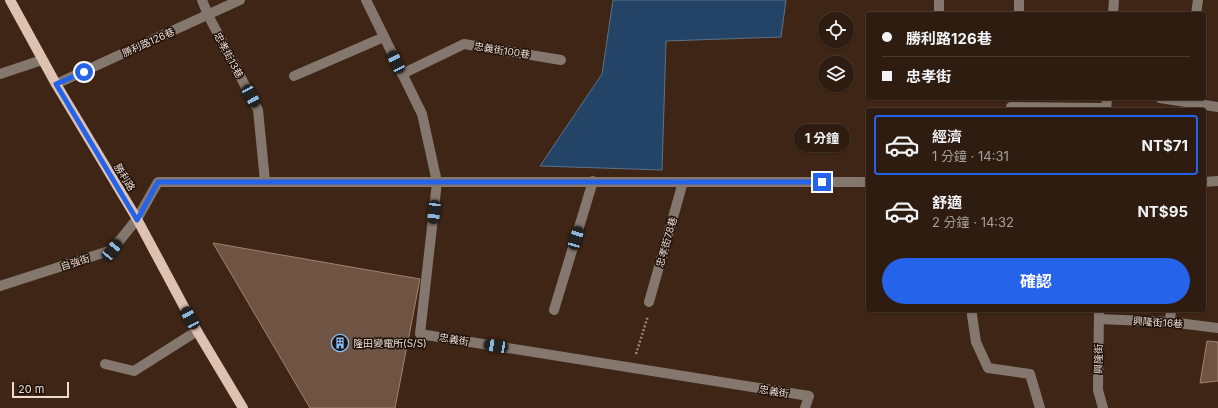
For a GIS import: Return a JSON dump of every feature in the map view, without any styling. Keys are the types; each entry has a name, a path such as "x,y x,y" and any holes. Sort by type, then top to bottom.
{"main road":[{"name":"勝利路","path":"10,0 42,60 137,220 197,331 243,408"}],"street":[{"name":"忠孝街13巷","path":"202,0 208,15 258,110 265,182"},
{"name":"勝利路126巷","path":"56,84 240,0"},
{"name":"忠義街","path":"366,0 422,114 437,182 420,334 809,396 805,408"},
{"path":"939,0 939,12"},
{"path":"1019,0 1019,12"},
{"path":"1113,12 1114,0"},
{"path":"1196,12 1198,0"},
{"path":"294,76 384,36"},
{"name":"忠義街100巷","path":"402,74 464,44 561,60"},
{"path":"0,74 42,60"},
{"path":"1185,100 1218,107"},
{"path":"1012,108 1107,105"},
{"path":"554,310 593,181"},
{"path":"1206,182 1218,181"},
{"name":"自強街","path":"0,286 112,250 137,220 158,182 265,182"},
{"path":"265,182 866,182"},
{"name":"忠孝街78巷","path":"649,302 682,182"},
{"path":"972,312 976,342 988,368 1030,374 1040,408"},
{"path":"1170,322 1171,312"},
{"name":"興隆街16巷","path":"1099,314 1218,328"},
{"name":"興隆街","path":"1099,314 1098,390 1103,408"},
{"path":"105,364 134,370 197,331"}],"path":[{"path":"632,368 649,310 649,302"}],"water":[{"path":"613,0 786,0 781,37 666,41 662,170 540,166 602,74"}],"building":[{"name":"隆田變電所(S/S)","path":"213,243 420,279 395,408 310,408"},
{"path":"1207,341 1218,342 1218,381 1200,383"}],"place":[{"name":"隆田變電所(S/S)","path":"340,343"}],"route":[{"path":"84,72 56,84 137,220 158,182 822,182"}]}
